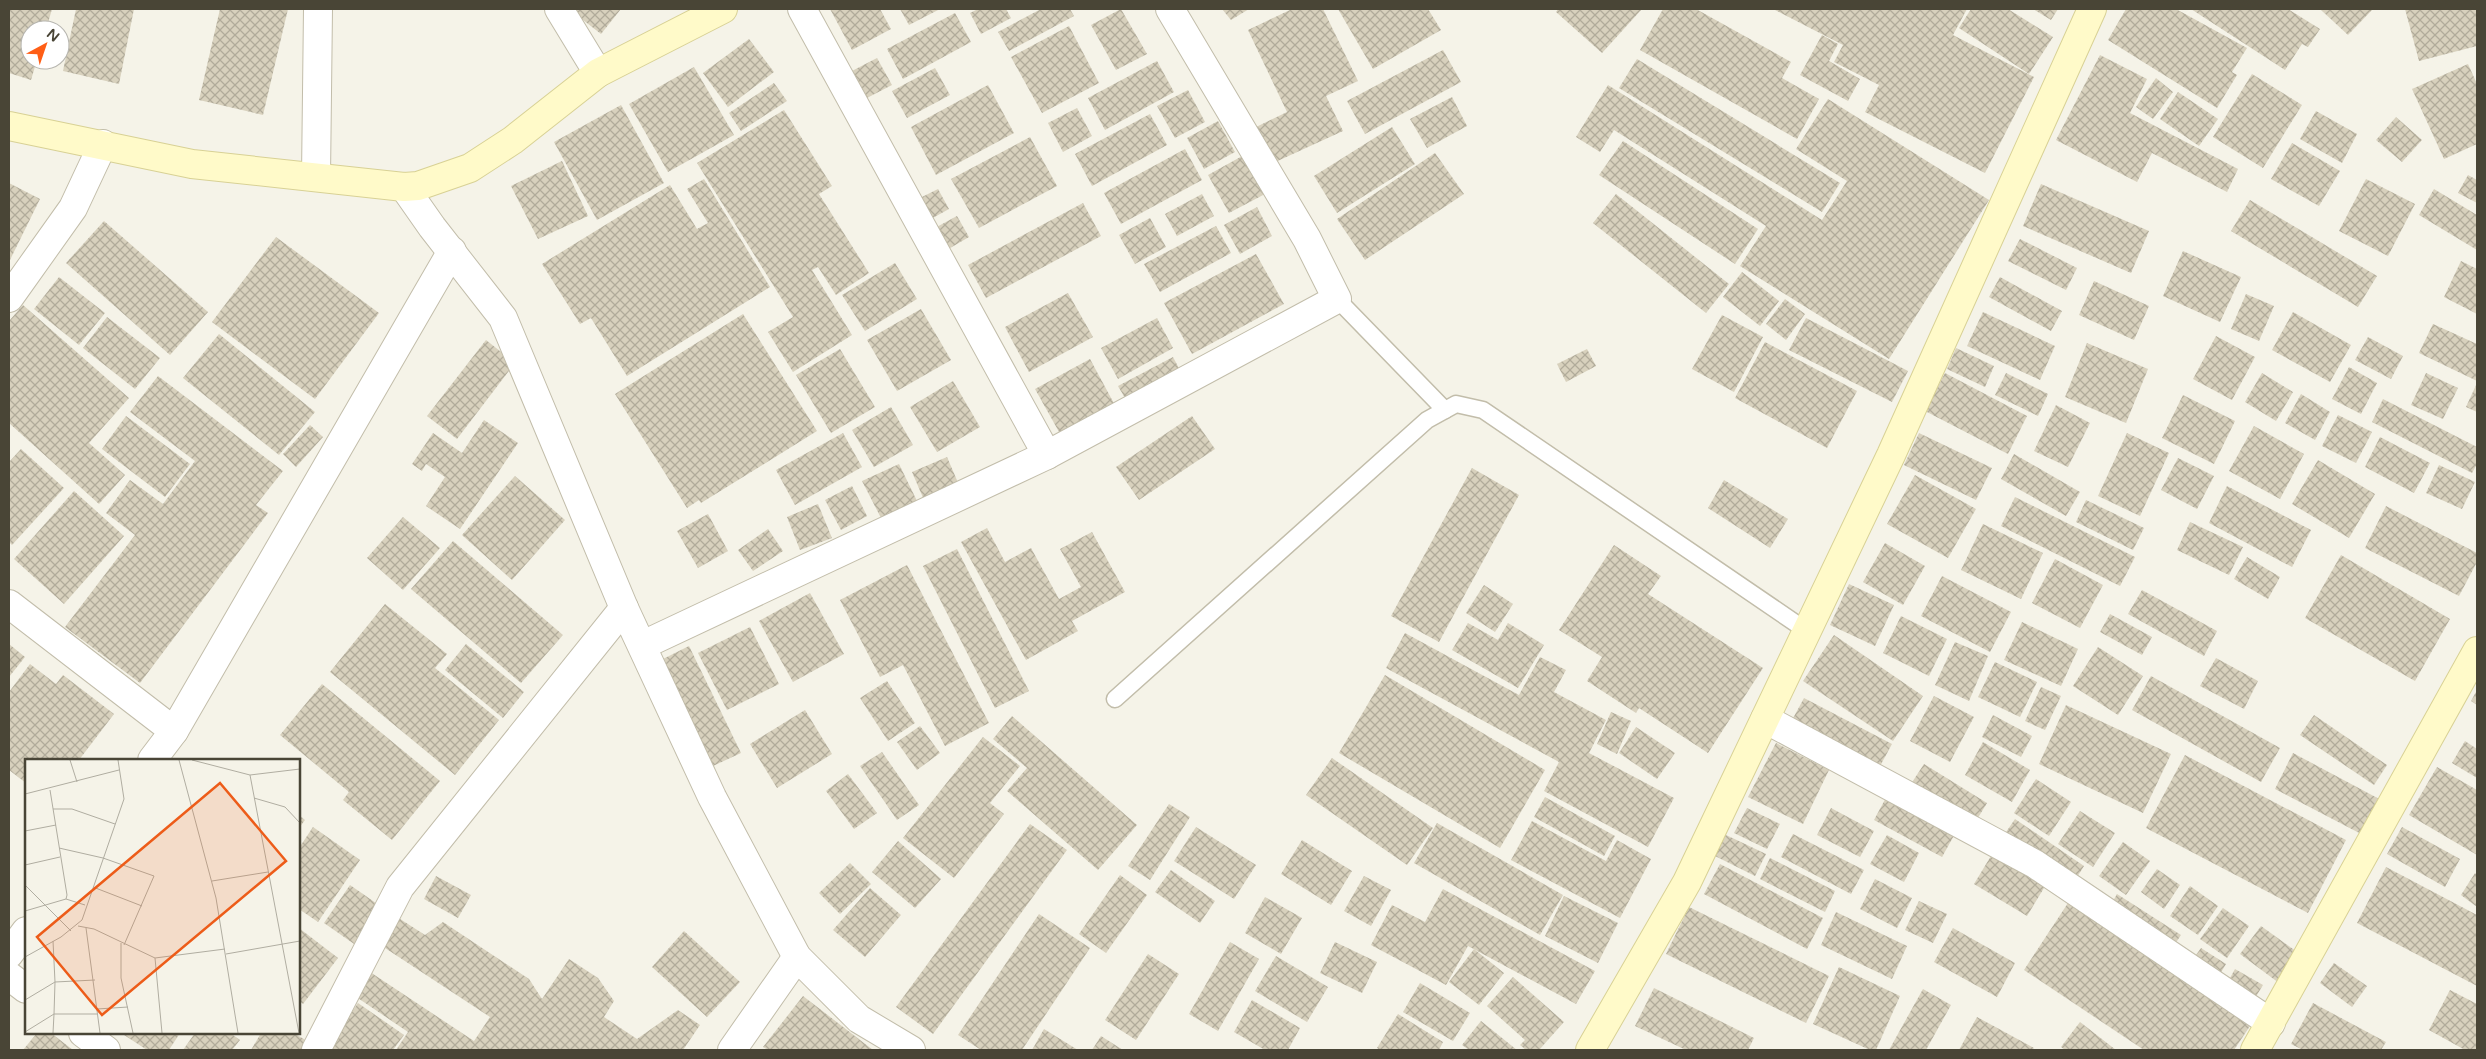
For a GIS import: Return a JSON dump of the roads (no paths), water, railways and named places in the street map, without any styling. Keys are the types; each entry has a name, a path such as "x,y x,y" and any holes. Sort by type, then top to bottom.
{"street":[{"path":"316,176 318,9"},
{"path":"559,9 598,73"},
{"path":"9,126 192,164 404,187 418,186 470,168 513,140 598,73 723,9"},
{"path":"802,9 1047,455"},
{"path":"643,645 1047,455 1337,298 1307,240 1170,9"},
{"path":"1590,1050 1687,882 1891,455 2092,9"},
{"path":"9,298 73,208 103,144"},
{"path":"404,187 503,318 624,608 643,645 712,797 797,957 859,1019 911,1050"},
{"path":"153,759 174,732 452,251"},
{"path":"9,604 174,732"},
{"path":"316,1050 400,887 624,608"},
{"path":"2255,1050 2477,651"},
{"path":"1765,719 2035,864 2271,1023"},
{"path":"9,954 25,932"},
{"path":"732,1050 797,957"},
{"path":"9,976 25,988"},
{"path":"84,1034 106,1050"}],"lane":[{"path":"1337,298 1445,410"},
{"path":"1115,699 1427,420 1456,404 1483,410 1807,631"}]}
